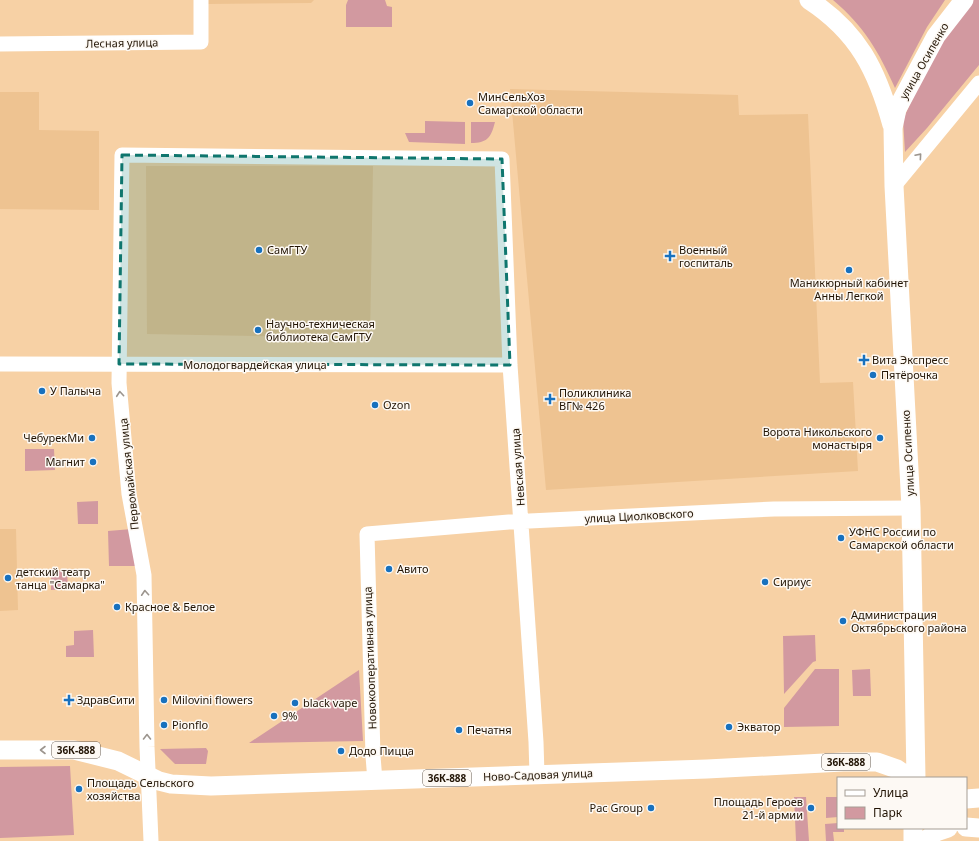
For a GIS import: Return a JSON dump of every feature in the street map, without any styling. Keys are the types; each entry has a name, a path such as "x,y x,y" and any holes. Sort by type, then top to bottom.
{"main road":[{"name":"улица Осипенко","path":"809,0 824,10 847,31 865,54 884,94 893,128"},
{"name":"улица Осипенко","path":"916,777 911,508 894,186 893,128 896,109 936,36 964,0"},
{"name":"Ново-Садовая улица","path":"0,750 74,750 118,761 148,776 171,784 211,786 871,762 878,762 897,769 909,777"},
{"path":"967,799 979,798"},
{"path":"967,827 979,828"},
{"path":"912,841 913,829"},
{"path":"925,841 936,832 945,829"}],"street":[{"name":"Лесная улица","path":"0,44 201,42 201,0"},
{"path":"894,186 979,83"},
{"name":"Первомайская улица","path":"151,841 148,776 145,588 128,494 119,364 122,154 502,159"},
{"name":"Невская улица","path":"502,159 510,365 537,775"},
{"name":"Молодогвардейская улица","path":"0,364 510,365"},
{"name":"улица Циолковского","path":"367,534 521,522 774,509 911,508"},
{"name":"Новокооперативная улица","path":"367,534 375,781"}],"highlighted area":[{"path":"122,155 502,159 510,365 119,364"}],"shaded area":[{"path":"208,0 314,0 311,3 208,4"},
{"name":"Военный госпиталь","path":"510,89 738,95 739,115 808,114 820,383 853,382 858,471 546,490"},
{"path":"0,92 39,92 39,130 99,131 99,210 0,209"},
{"name":"СамГТУ","path":"146,166 373,166 370,338 147,334"},
{"name":"детский театр танца \"Самарка\"","path":"0,529 16,529 18,610 0,611"}],"green space":[{"path":"348,0 385,0 387,6 392,7 392,27 346,27 346,5"},
{"path":"833,0 945,0 927,27 895,88 870,40 854,20"},
{"path":"972,0 979,0 979,65 927,128 905,152 903,120 927,65"},
{"path":"425,121 465,122 465,144 409,142 405,133 425,133"},
{"path":"471,122 495,122 490,136 485,141 471,143"},
{"path":"25,449 54,449 55,470 25,471"},
{"path":"98,501 98,524 78,524 77,502"},
{"path":"132,529 137,566 109,566 108,531"},
{"path":"67,570 68,589 51,590 51,571"},
{"path":"93,630 94,657 66,657 66,646 74,645 74,631"},
{"path":"815,635 816,661 813,662 784,694 783,636"},
{"path":"815,669 839,669 839,726 784,727 784,708"},
{"path":"870,669 871,696 853,696 852,670"},
{"path":"359,670 363,741 249,743"},
{"path":"206,748 208,751 206,764 175,764 160,749"},
{"path":"70,766 74,835 0,838 0,767"},
{"path":"794,797 806,797 809,841 796,841"},
{"path":"826,797 837,797 837,817 826,818"},
{"path":"837,823 837,829 844,829 844,832 833,832 834,841 826,841 825,824"}],"place":[{"name":"МинСельХоз Самарской области","path":"470,103"},
{"name":"СамГТУ","path":"259,250"},
{"name":"Военный госпиталь","path":"670,256"},
{"name":"Маникюрный кабинет Анны Легкой","path":"849,270"},
{"name":"Научно-техническая библиотека СамГТУ","path":"258,330"},
{"name":"Вита Экспресс","path":"864,360"},
{"name":"Пятёрочка","path":"873,375"},
{"name":"У Палыча","path":"42,391"},
{"name":"Поликлиника ВГ№ 426","path":"550,399"},
{"name":"Ozon","path":"375,405"},
{"name":"ЧебурекМи","path":"92,438"},
{"name":"Ворота Никольского монастыря","path":"880,438"},
{"name":"Магнит","path":"93,462"},
{"name":"УФНС России по Самарской области","path":"841,538"},
{"name":"Авито","path":"389,569"},
{"name":"детский театр танца \"Самарка\"","path":"8,578"},
{"name":"Сириус","path":"765,582"},
{"name":"Красное & Белое","path":"117,607"},
{"name":"Администрация Октябрьского района","path":"843,621"},
{"name":"ЗдравСити","path":"69,700"},
{"name":"Milovini flowers","path":"164,700"},
{"name":"black vape","path":"295,703"},
{"name":"9%","path":"274,716"},
{"name":"Pionflo","path":"164,725"},
{"name":"Экватор","path":"729,727"},
{"name":"Печатня","path":"459,730"},
{"name":"Додо Пицца","path":"341,751"},
{"name":"Площадь Сельского хозяйства","path":"79,789"},
{"name":"Pac Group","path":"651,808"},
{"name":"Площадь Героев 21-й армии","path":"811,808"}]}
